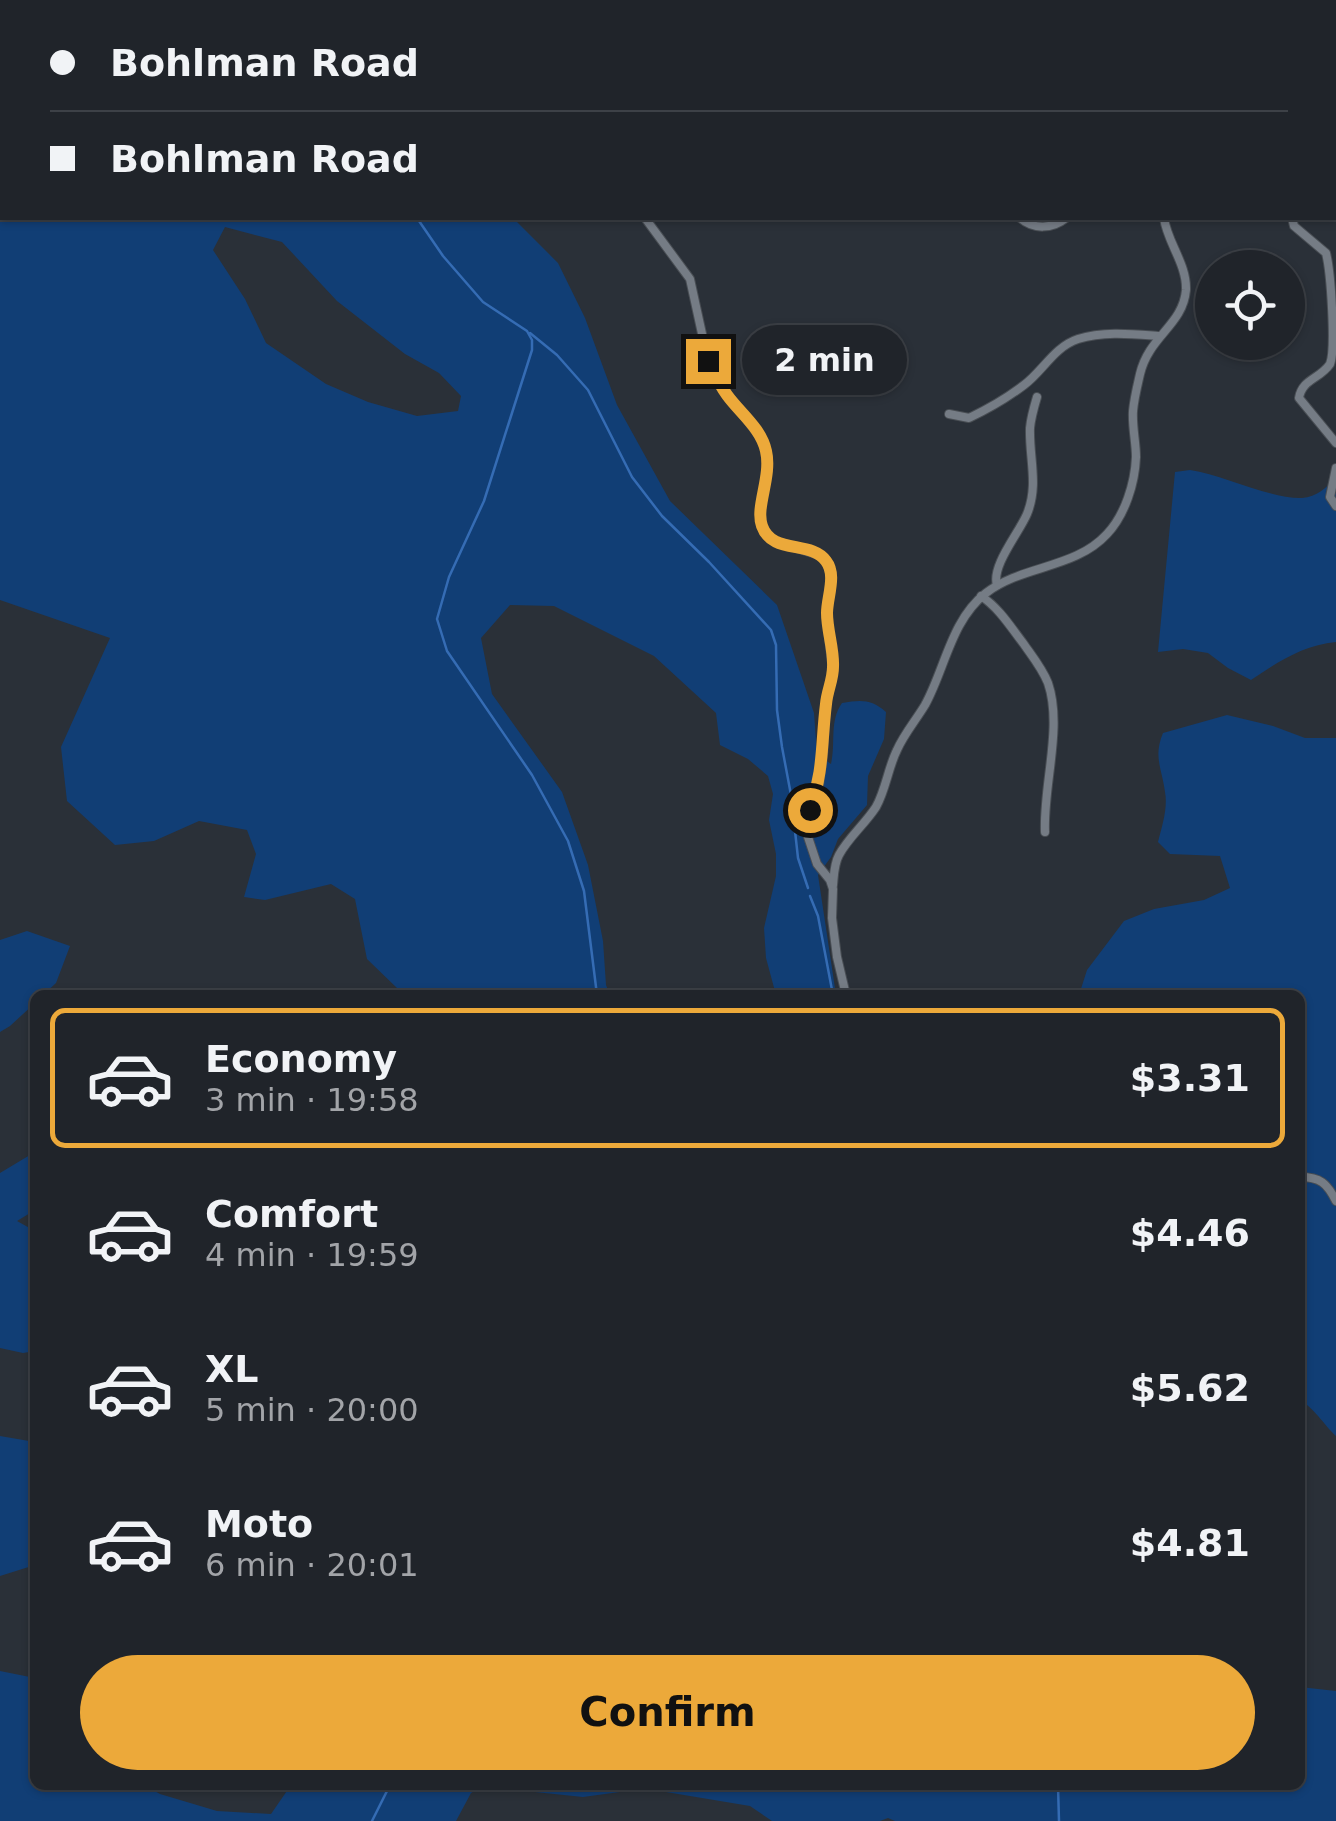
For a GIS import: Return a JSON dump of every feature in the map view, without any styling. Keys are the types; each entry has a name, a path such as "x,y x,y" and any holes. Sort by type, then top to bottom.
{"street":[{"path":"646,220 690,279 708,361 716,379 764,442 768,468 760,510 763,529 774,541 819,555 831,572 827,621 833,672 819,785 810,810 808,837 816,864 833,890"},
{"path":"1023,220 1044,227 1063,220"},
{"path":"845,990 832,918 835,867 839,855 875,808 895,754 929,697 964,615 997,585 1080,555 1108,533 1121,515 1133,479 1134,400 1143,360 1184,303 1186,284 1182,267 1164,220"},
{"path":"1292,220 1294,226 1326,253 1334,320 1333,358 1329,367 1303,385 1299,398 1336,443"},
{"path":"949,414 969,418 988,409 1027,383 1060,348 1078,339 1130,334 1158,336"},
{"path":"997,585 995,574 1028,512 1033,492 1030,428 1037,397"},
{"path":"1336,468 1330,497 1336,506"},
{"path":"982,596 1004,616 1050,688 1052,728 1044,812 1046,832"},
{"path":"1305,1177 1324,1182 1336,1200"}],"shaded area":[{"path":"0,220 515,220 558,263 585,318 617,405 670,501 777,605 814,713 817,754 831,764 834,725 842,703 866,702 886,712 884,739 868,776 867,805 838,839 818,875 835,990 775,990 766,958 764,928 776,876 769,820 773,794 768,776 748,759 720,745 716,713 654,656 554,606 510,605 481,638 492,694 562,792 588,865 608,990 400,990 367,959 355,899 331,884 265,900 244,897 256,854 247,830 199,821 154,841 115,845 67,801 61,747 110,638 0,600","holes":["225,227 282,242 337,301 405,354 439,373 461,396 458,411 417,416 368,402 326,384 266,343 245,299 213,250"]},
{"path":"1190,470 1276,495 1302,498 1321,491 1336,477 1336,642 1302,651 1251,680 1208,653 1183,649 1158,652 1175,472"},
{"path":"1227,715 1305,738 1336,738 1336,1436 1305,1403 1305,990 1081,990 1087,970 1124,921 1154,909 1204,900 1230,888 1220,856 1170,854 1158,842 1166,804 1158,756 1163,733"},
{"path":"27,931 70,946 56,983 48,990 30,990 30,1008 0,1032 0,940"},
{"path":"30,1155 30,1213 17,1221 30,1228 30,1352 23,1353 0,1348 0,1173"},
{"path":"0,1436 30,1441 30,1567 0,1576"},
{"path":"0,1671 30,1677 30,1790 153,1790 217,1811 271,1814 288,1790 476,1790 456,1821 0,1821"},
{"path":"1305,1688 1336,1691 1336,1821 772,1821 750,1806 666,1792 627,1791 583,1797 529,1790 1305,1790"}],"waterway":[{"path":"418,220 483,302 527,331 532,340 484,501 449,577 437,619 447,651 532,775 568,841 584,891 596,990"},
{"path":"530,333 557,355 588,390 632,477 662,516 771,630 776,645 777,710 794,811"},
{"path":"794,822 798,858 808,888"},
{"path":"810,896 818,916 832,990"},
{"path":"372,1821 388,1790"},
{"path":"1058,1790 1059,1821"}],"route":[{"path":"708,361 716,379 764,442 768,468 760,520 765,533 781,544 819,555 831,572 827,621 833,672 819,785 810,810"}]}
